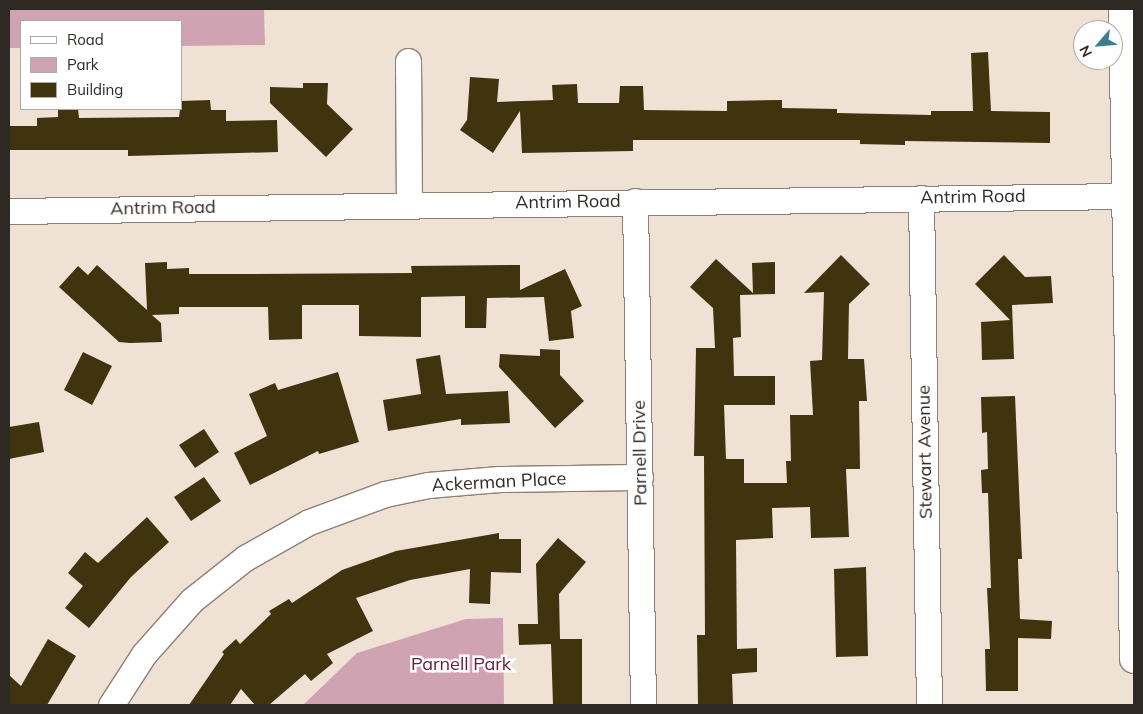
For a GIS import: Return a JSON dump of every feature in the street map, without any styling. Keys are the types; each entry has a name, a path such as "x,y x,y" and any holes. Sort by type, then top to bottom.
{"main road":[{"path":"1123,9 1122,90 1127,196 1134,659"}],"street":[{"path":"408,62 409,204"},
{"name":"Antrim Road","path":"9,211 409,204 1127,196"},
{"name":"Stewart Avenue","path":"921,198 929,705"},
{"name":"Parnell Drive","path":"635,201 643,705"},
{"name":"Ackerman Place","path":"110,705 144,654 192,600 245,558 309,522 385,494 428,485 499,479 640,477"}],"green space":[{"path":"9,9 264,9 265,45 182,46 182,20 20,20 20,48 9,48"},
{"name":"Parnell Park","path":"503,618 504,705 303,705 357,653 466,619"}],"building":[{"path":"988,52 991,111 1050,112 1050,143 905,141 905,145 860,144 860,140 633,140 633,151 522,153 520,111 493,153 460,130 467,120 470,77 499,79 497,102 553,100 552,85 577,84 578,103 619,103 620,86 643,86 644,110 727,111 727,101 782,100 782,108 837,109 837,113 931,115 931,111 973,111 971,53"},
{"path":"303,83 328,83 327,104 353,129 326,157 270,103 270,87 303,88"},
{"path":"210,100 211,110 226,110 226,121 277,120 278,152 128,156 128,150 9,150 9,126 37,126 37,118 58,117 58,110 78,110 79,118 179,117 180,110 182,110 182,101"},
{"path":"841,255 870,284 849,304 848,359 864,359 867,401 859,401 860,469 846,469 849,537 811,538 810,507 772,508 773,538 736,540 737,649 757,648 757,672 732,674 733,705 698,705 697,635 705,635 704,456 694,456 696,348 715,348 713,308 690,287 716,259 753,293 752,263 775,262 775,294 740,295 741,337 733,338 734,376 775,376 775,405 724,405 726,459 744,459 744,483 787,483 786,461 791,461 790,415 813,415 810,361 822,360 824,292 804,293"},
{"path":"1004,255 1025,277 1051,276 1053,303 1012,305 1014,359 982,360 981,322 1010,320 975,284"},
{"path":"167,262 167,269 189,268 189,274 412,273 411,266 520,265 520,290 565,269 582,306 571,311 574,338 549,341 544,297 487,298 486,328 465,328 465,296 421,297 421,337 359,336 359,305 302,305 302,339 269,340 268,307 179,307 179,314 152,315 161,323 162,342 130,343 119,342 59,287 78,266 88,275 97,265 147,310 145,263"},
{"path":"540,349 560,350 560,375 584,401 555,428 499,367 500,354 540,356"},
{"path":"83,352 112,366 92,405 64,390"},
{"path":"440,355 446,394 508,391 510,423 461,425 461,419 388,431 383,400 421,394 416,359"},
{"path":"338,372 359,442 319,454 318,451 250,485 234,453 267,436 249,394 275,383 278,390"},
{"path":"1015,396 1022,559 1018,559 1020,619 1052,621 1051,639 1018,638 1018,691 986,691 985,649 990,649 987,588 991,588 988,493 982,493 981,470 988,469 987,432 982,433 981,397"},
{"path":"39,422 44,452 9,459 9,427"},
{"path":"204,429 219,452 195,468 179,445"},
{"path":"204,477 221,501 191,521 174,497"},
{"path":"147,517 169,542 131,577 89,628 65,608 83,586 68,573 85,552 98,563"},
{"path":"499,533 499,539 521,539 521,573 491,572 490,604 469,603 470,569 410,580 356,598 373,631 327,654 333,663 311,681 305,674 269,705 255,705 241,689 230,705 189,705 224,654 222,652 236,639 240,644 271,614 269,611 289,599 292,603 342,570 396,551"},
{"path":"558,538 586,562 559,594 560,639 582,639 582,705 553,705 551,644 519,645 518,624 538,624 536,564"},
{"path":"866,567 868,656 836,657 834,569"},
{"path":"48,639 76,656 47,705 9,705 9,675 21,686"}]}
